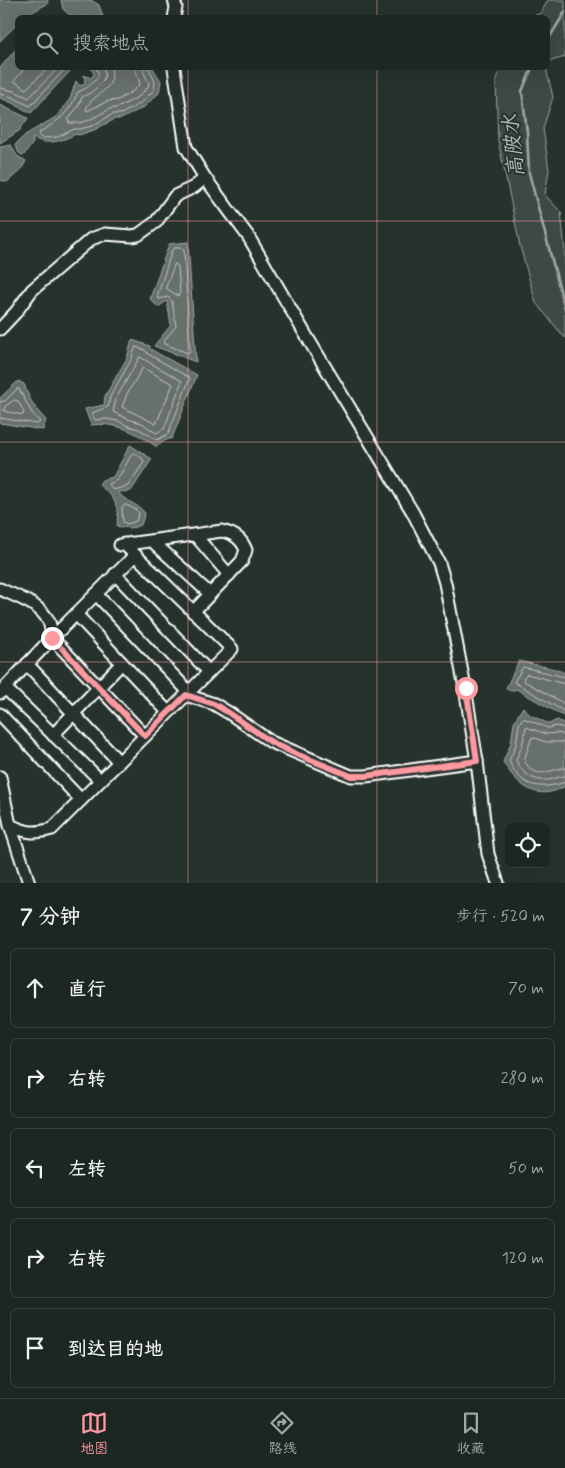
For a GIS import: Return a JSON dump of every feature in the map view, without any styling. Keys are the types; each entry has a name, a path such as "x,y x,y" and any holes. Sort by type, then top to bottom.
{"street":[{"path":"174,0 176,6 174,15"},
{"path":"174,70 186,147 205,178 248,236 412,511 439,563 466,688 488,854 498,883"},
{"path":"0,329 16,312 32,290 91,239 105,234 138,235 159,218 175,196 194,187 205,178"},
{"path":"10,825 25,832 37,833 52,829 232,650 193,612 135,554 121,545 222,531 233,534 242,540 246,550 242,561 193,612"},
{"path":"195,535 229,575"},
{"path":"152,541 210,594"},
{"path":"100,780 2,690 135,554"},
{"path":"115,574 209,672"},
{"path":"0,589 38,608 49,622 52,638 145,736"},
{"path":"96,594 188,693 229,713 271,742 351,776 366,776 477,761"},
{"path":"76,614 168,712"},
{"path":"53,735 122,663"},
{"path":"27,664 119,762"},
{"path":"0,714 81,800"},
{"path":"0,778 10,825 29,883"}],"shaded area":[{"path":"548,0 565,0 565,57 550,61 550,15 536,15 541,13"},
{"path":"500,70 546,70 553,97 543,128 549,170 545,195 561,212 565,251 565,338 536,303 520,246 498,140 496,82"}],"water":[{"path":"0,0 48,0 47,4 27,15 15,15 15,26 0,41"},
{"path":"61,0 91,0 99,5 102,15 70,15 63,9"},
{"path":"15,50 15,70 71,70 31,113 0,98 0,68"},
{"path":"92,70 154,70 161,81 159,93 144,107 121,119 115,119 94,130 54,142 44,142 33,138 33,143 23,156 19,153 15,145 25,135 56,117 70,99 76,81 80,86 85,83 84,75 91,78 94,74"},
{"path":"0,105 28,118 19,131 0,143"},
{"path":"11,145 17,156 26,161 21,170 7,182 0,180 0,147"},
{"path":"188,242 196,362 154,346 171,325 167,301 158,307 150,299 169,244"},
{"path":"132,340 150,346 150,349 197,375 172,438 164,441 157,447 126,429 110,425 91,425 85,409 104,405 105,396 127,358"},
{"path":"18,381 24,384 33,403 46,420 43,430 0,423 0,398"},
{"path":"130,445 152,459 131,491 118,492 145,513 141,525 129,528 117,526 117,508 113,498 99,485 102,480 113,477"},
{"path":"519,661 565,673 565,717 516,689 510,691 506,688"},
{"path":"523,707 530,715 549,724 557,720 565,724 565,786 555,791 545,793 529,789 515,778 503,762 511,743 514,722"}],"waterway":[{"name":"高陂水","path":"550,37 565,12"},
{"name":"高陂水","path":"531,70 522,91 529,173 565,309"}],"route":[{"path":"52,638 145,736 186,695 214,704 271,742 351,776 366,776 477,761 466,688"}]}
